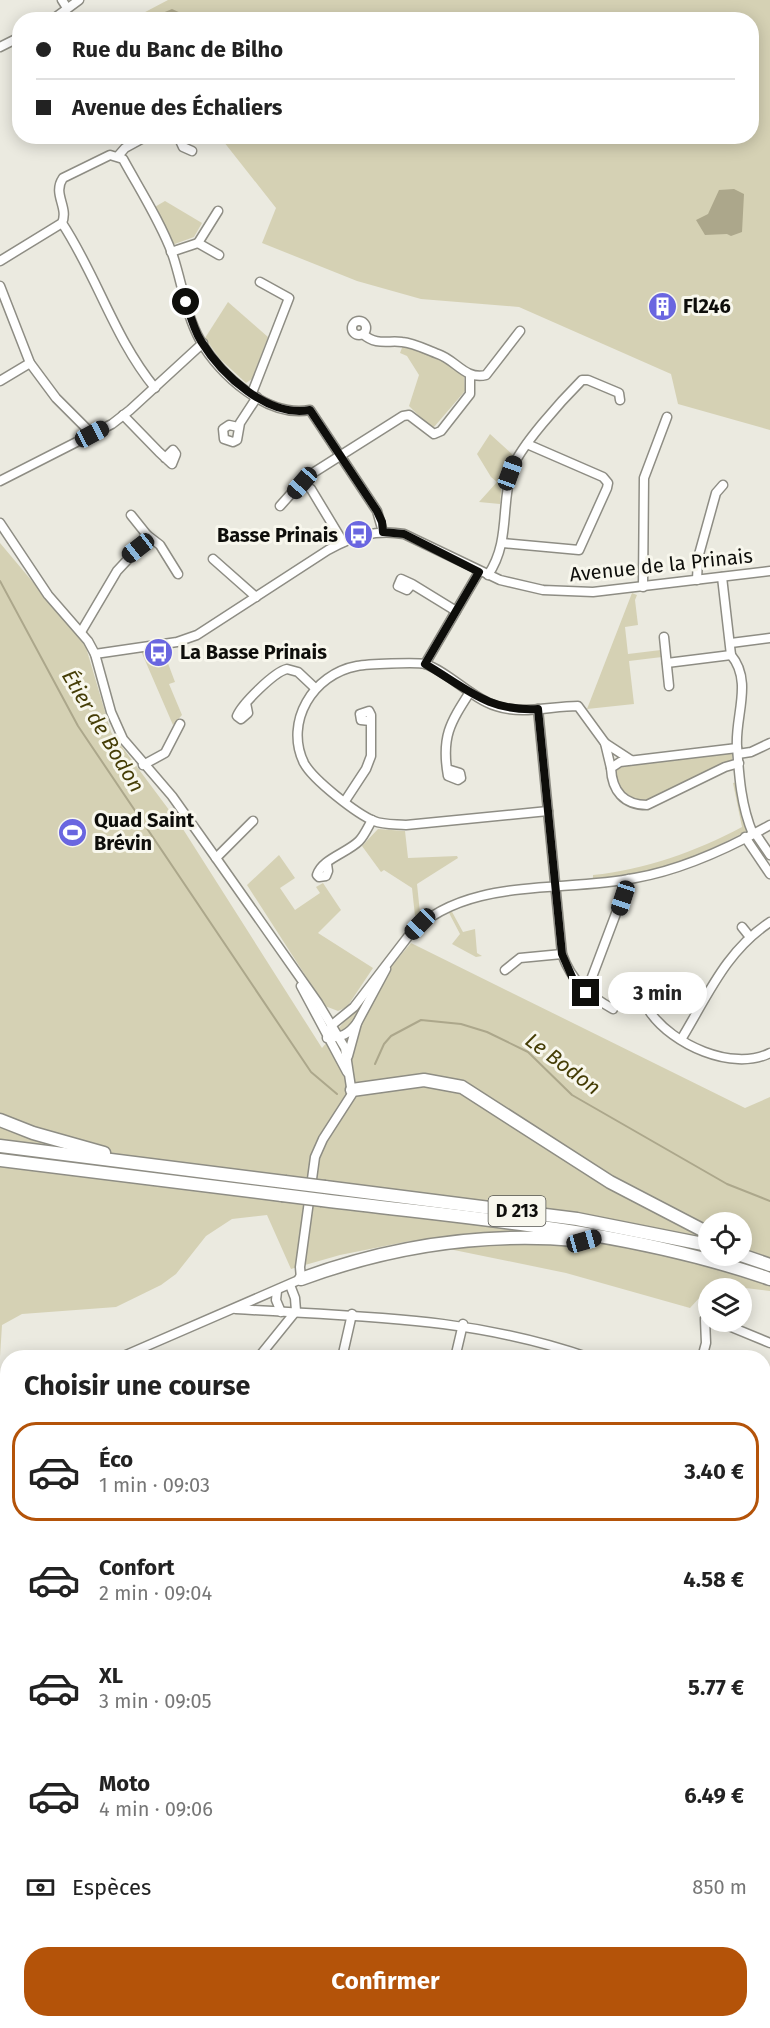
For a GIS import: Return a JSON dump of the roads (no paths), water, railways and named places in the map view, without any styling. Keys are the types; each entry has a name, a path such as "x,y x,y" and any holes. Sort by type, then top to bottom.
{"highway":[{"path":"352,1090 424,1080 462,1087 610,1182 698,1228"},
{"path":"0,1120 33,1133 115,1155 124,1162"},
{"name":"D 213","path":"0,1146 577,1219 698,1243"},
{"name":"D 213","path":"0,1160 600,1236 711,1260 770,1279"},
{"path":"0,1168 38,1171 52,1166"},
{"path":"302,1279 378,1254 428,1244 522,1237 584,1241 600,1236"},
{"path":"752,1258 770,1265"}],"street":[{"path":"65,4 79,0"},
{"path":"118,156 132,144"},
{"path":"182,144 192,151"},
{"path":"155,388 125,344 91,272 62,223 64,210 58,192 63,178 110,155 123,159 171,252 184,297 203,344 218,364 254,395 292,412 310,410 377,511 383,532"},
{"path":"171,252 198,243 218,211"},
{"path":"0,261 62,223"},
{"path":"198,243 219,255"},
{"path":"238,427 254,395 289,298 260,282"},
{"path":"0,286 30,363 56,398 92,434"},
{"path":"363,334 388,344 402,341 445,357 470,376 486,375 520,331"},
{"path":"0,481 92,434 123,415 203,344"},
{"path":"0,381 30,363"},
{"path":"280,506 305,478 406,415 434,434 441,432 470,394 470,376"},
{"path":"425,664 456,611 503,543 510,473 527,444 582,380 588,380 619,393 620,400"},
{"path":"123,415 165,458"},
{"path":"643,587 644,478 667,417"},
{"path":"503,543 579,550 607,488 608,483 603,477 527,444"},
{"path":"302,483 311,489 343,542"},
{"path":"697,580 698,558 716,493 723,486"},
{"path":"130,515 147,535 160,545 178,574"},
{"path":"0,523 48,595 81,632 95,654 117,727 123,739 172,796 332,1025 348,1056"},
{"name":"Avenue de la Prinais","path":"95,654 177,642 197,635 343,542 383,532 404,534 484,573 522,586 572,593 643,587 770,571"},
{"path":"81,632 117,571 145,541 147,535"},
{"path":"213,559 256,597"},
{"path":"722,577 731,656 737,663 743,683 738,755 743,802 751,835 770,874"},
{"path":"412,584 456,611"},
{"path":"664,637 669,686"},
{"path":"731,642 770,638"},
{"path":"667,663 731,656"},
{"path":"548,811 406,825 384,824 372,820 320,784 304,764 298,740 300,716 315,688 336,672 357,666 425,664 493,705 508,710 578,706 604,743 615,788 622,799 635,805 647,805 725,767 738,755"},
{"path":"246,703 282,670 293,669 315,688"},
{"path":"447,769 447,731 470,692"},
{"path":"538,709 562,954 573,979 586,993 613,1009"},
{"path":"345,801 366,769 371,756 370,721"},
{"path":"143,765 165,753 180,724"},
{"path":"604,743 631,760"},
{"path":"611,768 620,762 631,760 738,755 770,743"},
{"path":"327,864 359,841 372,820"},
{"path":"216,858 253,821"},
{"path":"327,1038 332,1025 348,1014 390,958 420,924 461,900 479,895 629,879 665,871 770,825"},
{"path":"751,835 770,855"},
{"path":"586,993 629,879"},
{"path":"682,1038 725,964 750,937 770,922"},
{"path":"742,927 750,937"},
{"path":"505,970 520,958 562,954"},
{"path":"327,1038 340,1037 350,1032 357,1023 390,958"},
{"path":"294,972 327,1038 349,1075"},
{"path":"650,1012 655,1020 704,1054 758,1059 770,1053"},
{"path":"137,1350 302,1279 300,1267 315,1157 323,1139 349,1103 352,1090 348,1056 357,1023"},
{"path":"264,1350 296,1311 295,1298 290,1285"},
{"path":"277,1291 276,1300 281,1312"},
{"path":"232,1309 352,1314 463,1324 565,1350"},
{"path":"344,1350 352,1314"},
{"path":"457,1350 463,1324"},
{"path":"704,1350 706,1332"},
{"path":"743,1332 770,1343"}],"waterway":[{"name":"Étier de Bodon","path":"0,581 78,726 311,1072 337,1094"},
{"name":"Le Bodon","path":"375,1064 384,1044 391,1036 421,1020 461,1024 487,1032 528,1052 572,1095 727,1184 770,1201"}],"place":[{"name":"Fl246","path":"662,306"},
{"name":"Basse Prinais","path":"359,535"},
{"name":"La Basse Prinais","path":"159,652"},
{"name":"Quad Saint Brévin","path":"73,832"}]}
